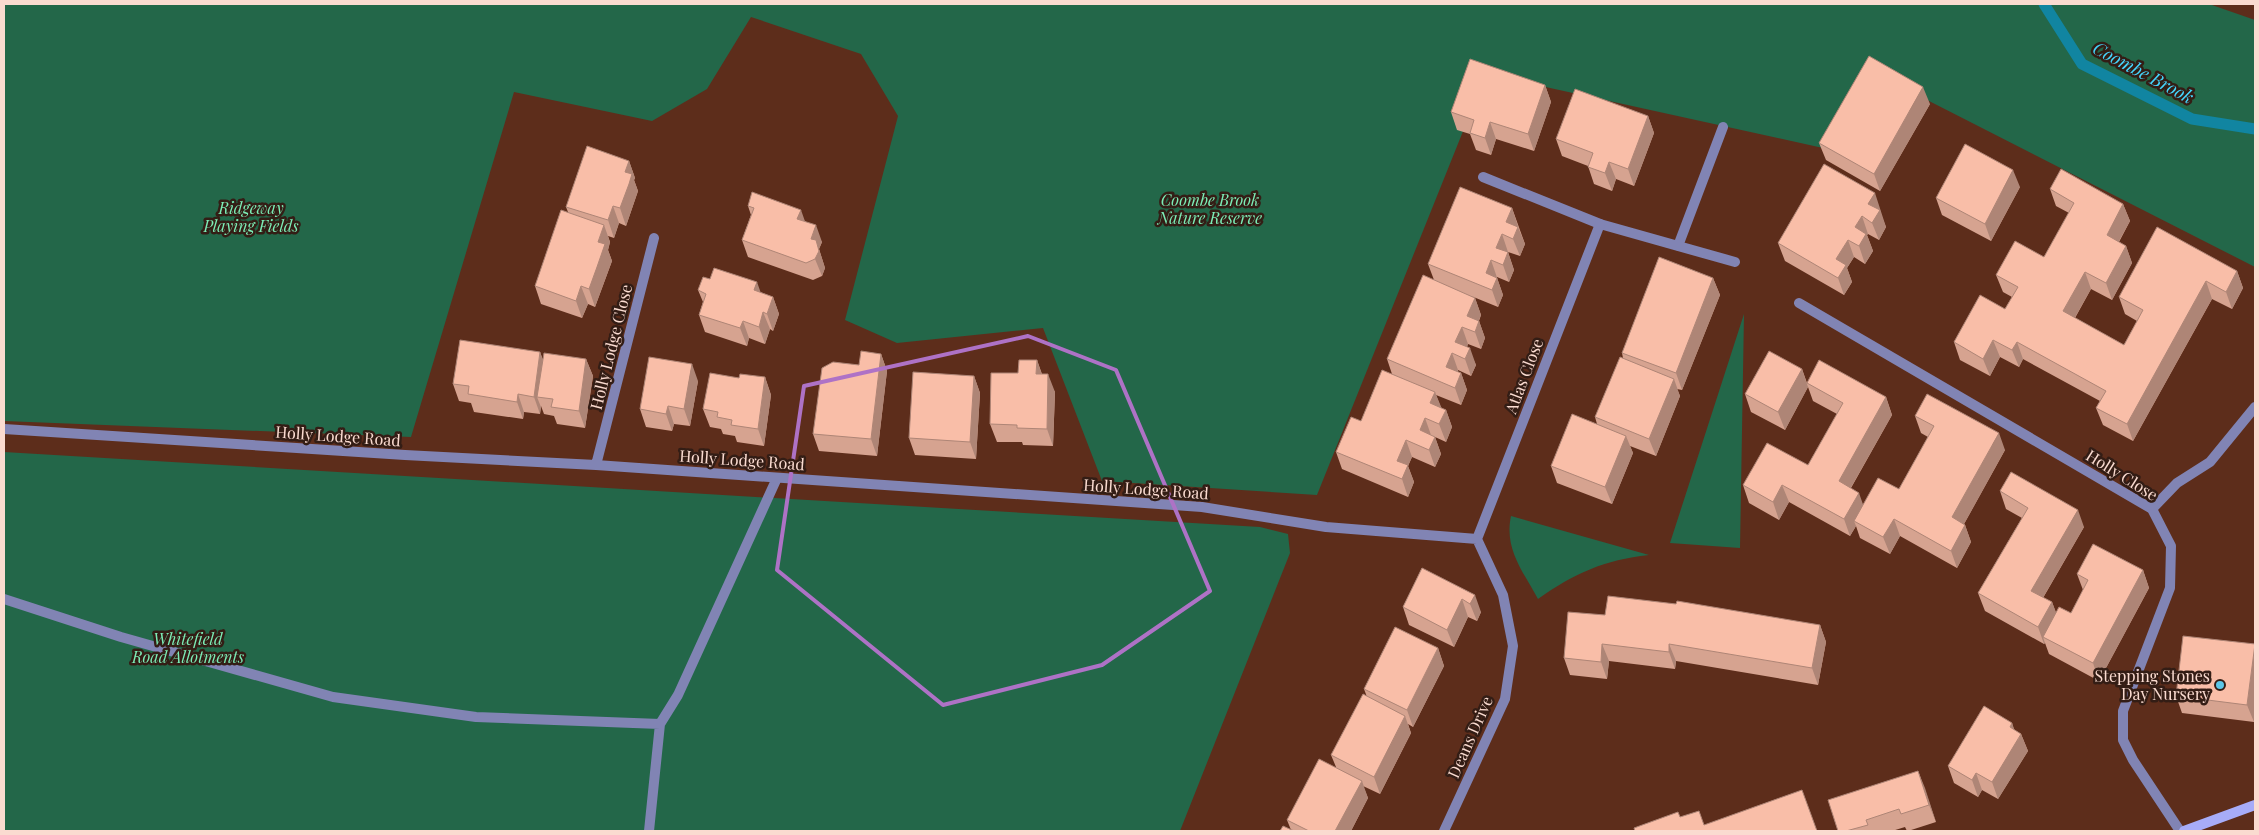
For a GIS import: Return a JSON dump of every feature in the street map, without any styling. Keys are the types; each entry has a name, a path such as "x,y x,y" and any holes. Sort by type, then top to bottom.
{"main road":[{"path":"2187,831 2255,805"}],"street":[{"path":"1678,246 1723,127"},
{"path":"1483,177 1600,224 1735,262"},
{"name":"Atlas Close","path":"1477,539 1600,224"},
{"name":"Holly Lodge Close","path":"596,465 654,238"},
{"name":"Holly Close","path":"1799,304 2152,509 2171,546 2170,588 2123,711 2123,740 2133,760 2187,831"},
{"path":"2152,509 2177,483 2210,462 2255,407"},
{"name":"Holly Lodge Road","path":"4,429 405,455 596,465 1202,508 1326,527 1477,539"},
{"path":"649,831 660,724 678,695 777,478"},
{"name":"Deans Drive","path":"1444,831 1505,699 1513,646 1503,595 1477,539"},
{"path":"4,599 122,637 333,697 476,717 660,724"}],"highlighted area":[{"path":"1028,336 1116,370 1210,591 1102,665 943,705 777,570 804,386"}],"green space":[{"name":"Coombe Brook Nature Reserve","path":"4,4 2209,4 2255,20 2255,267 1880,76 1823,148 1486,74 1317,495 1102,481 1043,328 897,343 845,320 898,116 861,54 751,17 707,89 652,121 514,92 411,437 4,421"},
{"path":"1744,314 1740,548 1670,543"},
{"name":"Whitefield Road Allotments","path":"4,452 1260,527 1288,534 1290,553 1180,831 4,831"},
{"path":"1511,516 1649,555 1618,560 1590,569 1538,599 1516,559 1510,539"}],"building":[{"path":"1869,56 1923,87 1874,174 1819,143"},
{"path":"1470,59 1545,85 1528,134 1490,122 1485,138 1470,133 1474,120 1451,112"},
{"path":"1575,89 1648,116 1628,169 1609,162 1605,173 1588,167 1593,153 1556,139"},
{"path":"1965,144 2013,170 1985,224 1936,198"},
{"path":"587,146 629,161 625,172 632,174 629,184 620,208 613,206 608,220 566,207"},
{"path":"1824,164 1875,193 1868,204 1880,210 1872,223 1862,216 1855,227 1866,234 1859,246 1848,240 1836,259 1846,265 1838,278 1778,243"},
{"path":"2061,169 2123,204 2107,235 2126,246 2106,283 2085,272 2063,311 2124,345 2143,310 2119,297 2157,227 2237,271 2226,292 2206,281 2127,424 2096,408 2106,391 2017,342 2012,350 1993,340 1983,359 1954,342 1980,295 2005,309 2018,287 1996,275 2015,241 2044,257 2074,203 2050,189"},
{"path":"1460,187 1512,208 1506,222 1518,227 1513,239 1502,234 1496,248 1508,252 1503,265 1491,260 1486,273 1497,278 1492,290 1428,264"},
{"path":"752,192 801,210 797,219 816,225 811,239 816,240 819,251 815,259 806,263 742,240 754,208 748,206"},
{"path":"561,210 604,225 598,242 605,244 589,289 581,286 576,301 535,286"},
{"path":"1659,257 1713,278 1676,373 1622,353"},
{"path":"714,268 757,282 754,290 773,297 767,314 763,312 759,327 743,321 740,328 699,315 706,294 698,290 703,277 710,279"},
{"path":"1423,275 1475,298 1467,316 1479,321 1475,332 1462,327 1455,342 1470,348 1465,359 1452,353 1446,367 1461,373 1455,388 1387,359"},
{"path":"460,340 540,352 534,397 518,394 517,402 468,394 469,386 453,384"},
{"path":"861,351 881,354 871,439 813,434 822,368 833,362 859,365"},
{"path":"1769,351 1802,369 1778,412 1745,394"},
{"path":"544,353 586,359 579,411 551,407 553,399 537,397"},
{"path":"649,357 692,364 684,409 668,406 666,414 640,409"},
{"path":"1620,357 1674,379 1649,439 1595,417"},
{"path":"1019,360 1037,360 1036,374 1048,374 1047,429 1017,428 1017,425 990,424 991,373 1018,373"},
{"path":"1819,360 1886,397 1839,481 1859,493 1844,519 1782,485 1773,502 1743,485 1767,443 1808,465 1843,403 1807,383"},
{"path":"1382,370 1435,392 1430,403 1446,410 1439,424 1425,418 1420,430 1435,437 1429,450 1406,440 1397,461 1408,465 1402,479 1336,452 1351,417 1361,421"},
{"path":"913,372 974,376 970,442 909,438"},
{"path":"710,373 739,378 740,374 765,377 758,429 731,425 732,420 717,417 718,412 703,409"},
{"path":"1927,394 1999,433 1952,517 1965,525 1951,551 1894,519 1883,537 1854,521 1878,478 1899,489 1934,426 1915,416"},
{"path":"1572,414 1626,436 1605,487 1551,466"},
{"path":"2011,472 2078,510 2031,591 2052,602 2038,627 1978,593 2028,508 2000,491"},
{"path":"2093,544 2143,570 2093,663 2043,637 2059,607 2071,613 2088,580 2077,574"},
{"path":"1422,568 1475,595 1470,604 1462,599 1447,630 1403,607"},
{"path":"1608,596 1676,604 1677,601 1820,625 1812,668 1669,644 1669,652 1602,644 1601,662 1564,658 1568,612 1605,615"},
{"path":"1395,627 1438,648 1407,710 1364,689"},
{"name":"Stepping Stones Day Nursery","path":"2183,636 2255,644 2247,705 2176,696"},
{"path":"1363,694 1405,716 1374,777 1331,755"},
{"path":"1984,706 2012,723 2010,727 2021,734 1992,782 1976,773 1972,780 1948,766"},
{"path":"1319,759 1362,781 1335,831 1309,831 1287,820"},
{"path":"1918,771 1929,805 1901,814 1899,809 1866,820 1868,825 1846,831 1838,831 1828,800"},
{"path":"1802,790 1817,831 1635,831 1634,828 1678,812 1680,817 1699,811 1704,825"},
{"path":"1283,826 1294,831 1280,831"}],"waterway":[{"name":"Coombe Brook","path":"2044,4 2082,64 2192,119 2255,129"}],"place":[{"name":"Stepping Stones Day Nursery","path":"2220,685"}],"park label":[{"name":"Ridgeway Playing Fields","path":"251,217"}]}
